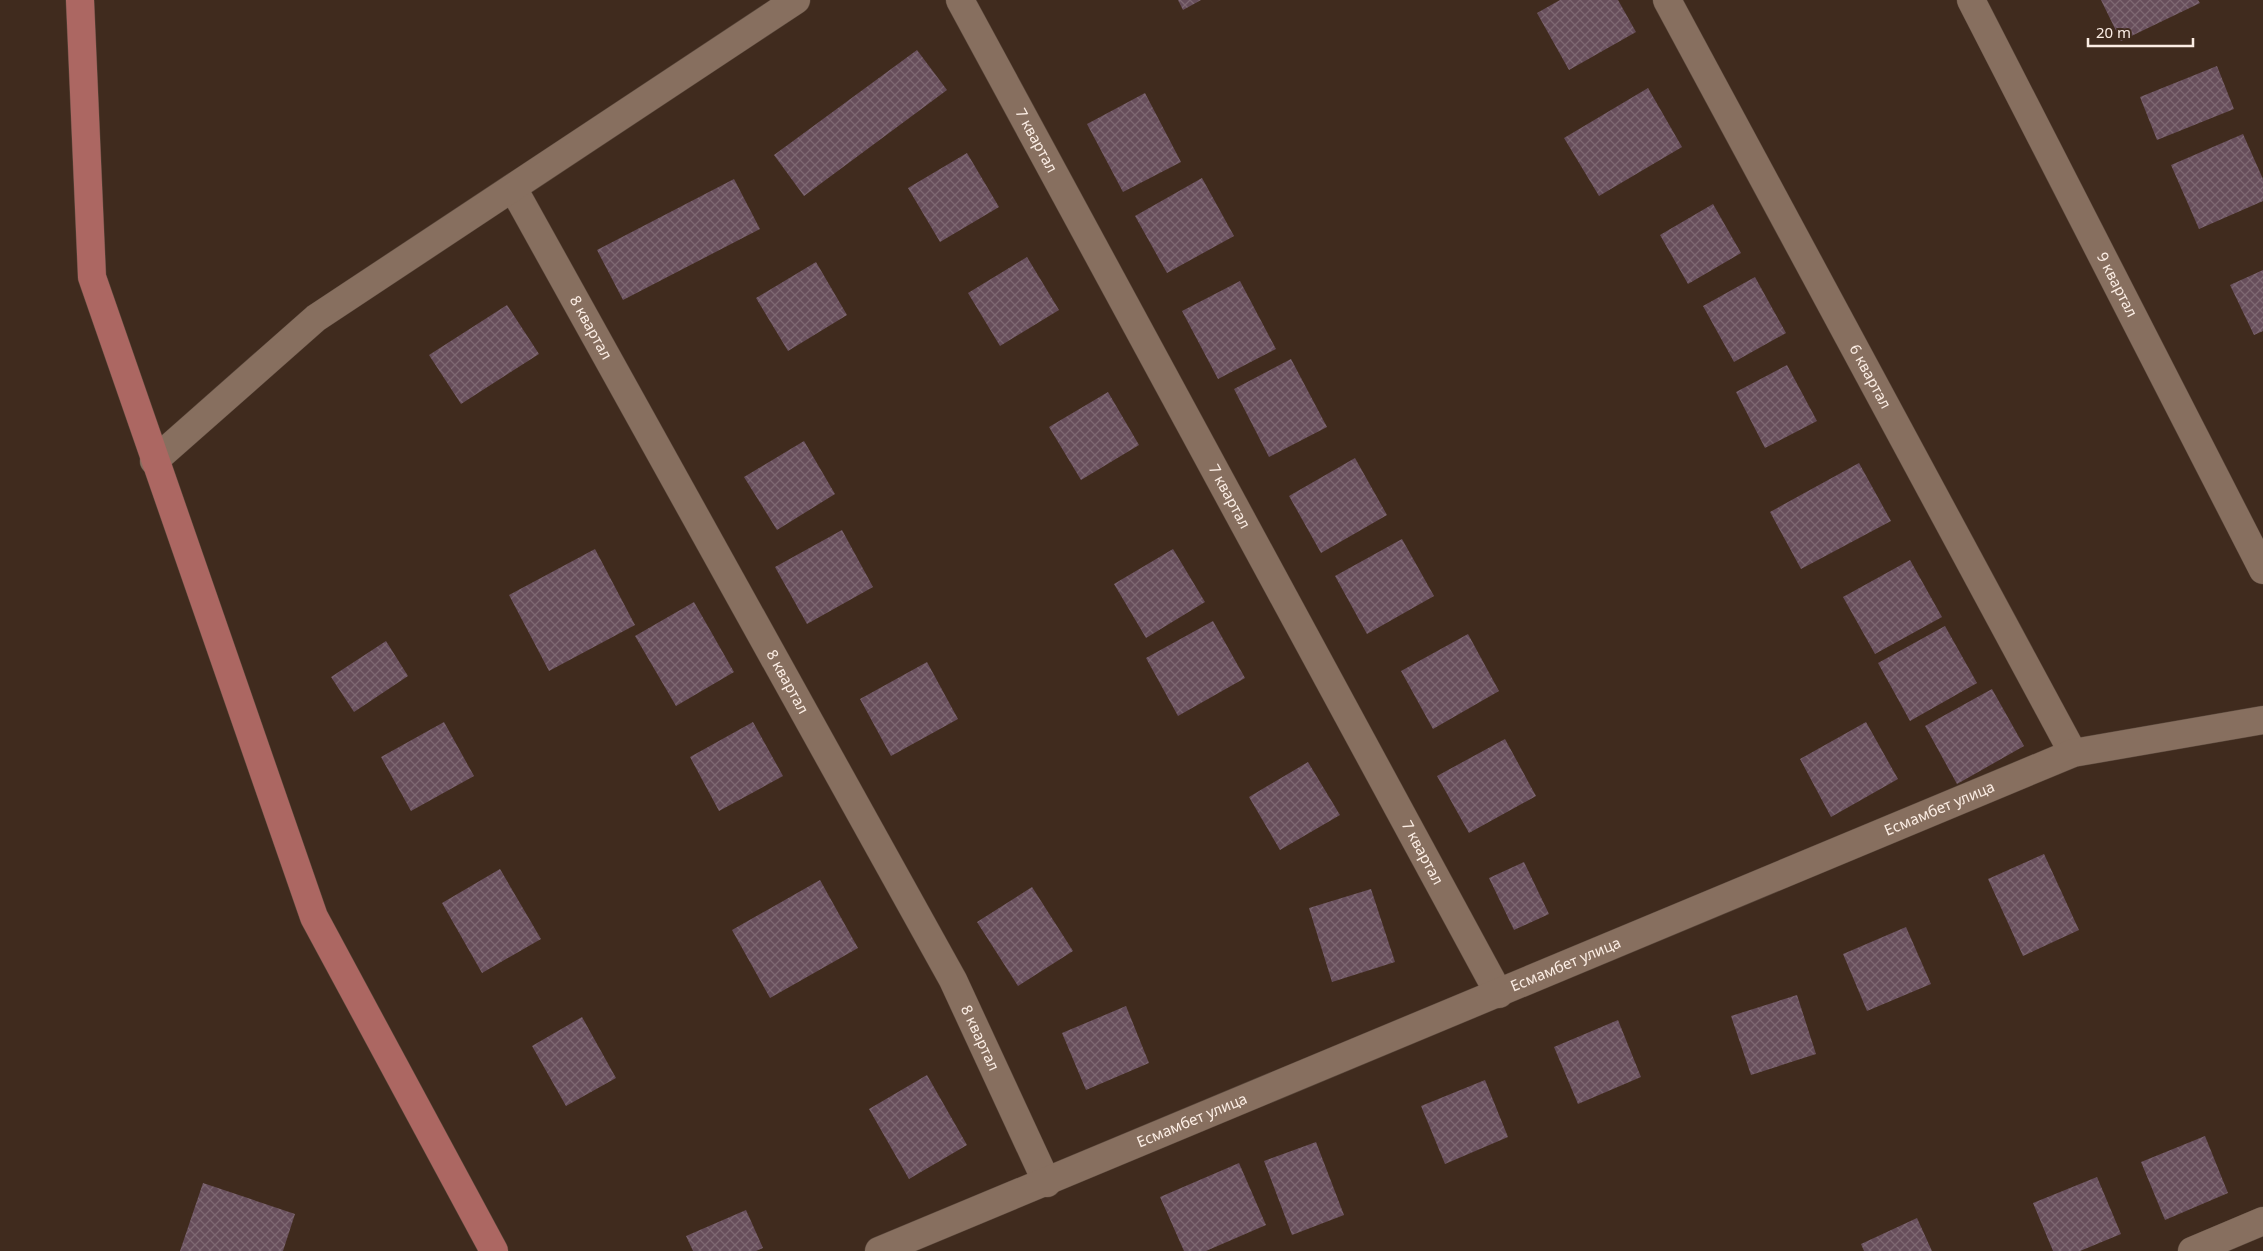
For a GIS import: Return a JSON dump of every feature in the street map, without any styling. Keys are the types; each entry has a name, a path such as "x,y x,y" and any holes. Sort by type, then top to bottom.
{"main road":[{"path":"80,0 92,277 154,461 314,917 494,1251"}],"street":[{"path":"154,461 316,318 796,0"},
{"name":"7 квартал","path":"960,0 1499,994"},
{"name":"6 квартал","path":"1666,0 2073,753"},
{"name":"9 квартал","path":"1970,0 2263,570"},
{"name":"8 квартал","path":"513,188 953,980 1047,1183"},
{"name":"Есмамбет улица","path":"879,1251 1047,1183 2073,753 2263,720"},
{"path":"2192,1251 2263,1221"}],"building":[{"path":"1178,0 1201,0 1183,10"},
{"path":"1560,0 1618,0 1636,32 1569,70 1537,13"},
{"path":"2101,0 2198,0 2200,3 2121,41"},
{"path":"917,50 947,90 804,196 774,155"},
{"path":"2217,66 2234,109 2157,140 2140,97"},
{"path":"1648,88 1682,147 1599,196 1564,138"},
{"path":"1145,93 1181,162 1123,192 1087,124"},
{"path":"2243,134 2263,179 2263,201 2199,229 2171,165"},
{"path":"967,153 999,207 940,242 908,188"},
{"path":"1202,178 1234,236 1167,273 1135,216"},
{"path":"734,179 760,229 623,300 597,250"},
{"path":"1713,204 1741,253 1688,284 1660,235"},
{"path":"1027,257 1059,310 1000,346 968,293"},
{"path":"816,262 847,315 788,351 756,298"},
{"path":"2263,270 2263,331 2254,335 2230,285"},
{"path":"1755,277 1786,333 1734,362 1703,306"},
{"path":"1240,281 1276,349 1218,379 1182,311"},
{"path":"507,305 539,354 461,404 429,355"},
{"path":"1291,359 1327,427 1269,457 1234,389"},
{"path":"1787,365 1817,421 1765,448 1736,392"},
{"path":"1108,392 1139,445 1081,480 1049,427"},
{"path":"804,441 835,494 777,530 744,477"},
{"path":"1355,458 1387,515 1321,553 1289,496"},
{"path":"1859,463 1891,521 1801,569 1770,512"},
{"path":"842,530 873,587 807,624 775,567"},
{"path":"1402,539 1434,596 1367,634 1335,576"},
{"path":"595,549 635,625 549,671 509,595"},
{"path":"1173,549 1205,602 1146,638 1114,584"},
{"path":"1910,560 1942,617 1875,654 1843,597"},
{"path":"694,602 734,672 676,706 635,636"},
{"path":"1213,621 1245,678 1178,716 1146,658"},
{"path":"1945,626 1977,683 1910,721 1878,663"},
{"path":"1468,634 1499,691 1433,729 1401,671"},
{"path":"386,641 408,676 354,712 331,677"},
{"path":"927,662 958,719 891,756 860,699"},
{"path":"1992,689 2024,746 1957,784 1925,726"},
{"path":"444,722 474,776 411,811 381,757"},
{"path":"753,722 783,776 719,811 690,757"},
{"path":"1866,722 1898,779 1831,817 1800,759"},
{"path":"1505,739 1536,796 1469,833 1437,776"},
{"path":"1308,762 1340,815 1280,850 1249,797"},
{"path":"2044,854 2079,930 2023,956 1988,879"},
{"path":"1524,862 1549,914 1514,930 1489,878"},
{"path":"500,869 541,939 482,973 442,903"},
{"path":"820,880 858,948 770,998 732,930"},
{"path":"1032,887 1073,951 1018,986 977,922"},
{"path":"1371,889 1395,962 1332,982 1309,908"},
{"path":"1906,927 1931,984 1867,1011 1843,954"},
{"path":"1797,995 1816,1054 1751,1075 1731,1016"},
{"path":"1126,1006 1149,1063 1086,1090 1062,1033"},
{"path":"582,1017 616,1078 566,1106 532,1046"},
{"path":"1618,1020 1641,1077 1578,1104 1554,1047"},
{"path":"927,1075 967,1145 909,1179 869,1109"},
{"path":"1485,1080 1508,1137 1445,1164 1421,1106"},
{"path":"2205,1136 2228,1193 2165,1220 2141,1162"},
{"path":"1316,1142 1344,1215 1292,1235 1264,1161"},
{"path":"1239,1163 1266,1225 1206,1251 1184,1251 1160,1197"},
{"path":"2097,1177 2121,1234 2080,1251 2053,1251 2033,1203"},
{"path":"203,1183 295,1214 283,1251 180,1251"},
{"path":"746,1210 763,1248 756,1251 693,1251 686,1236"},
{"path":"1917,1218 1932,1251 1864,1251 1861,1244"}]}
